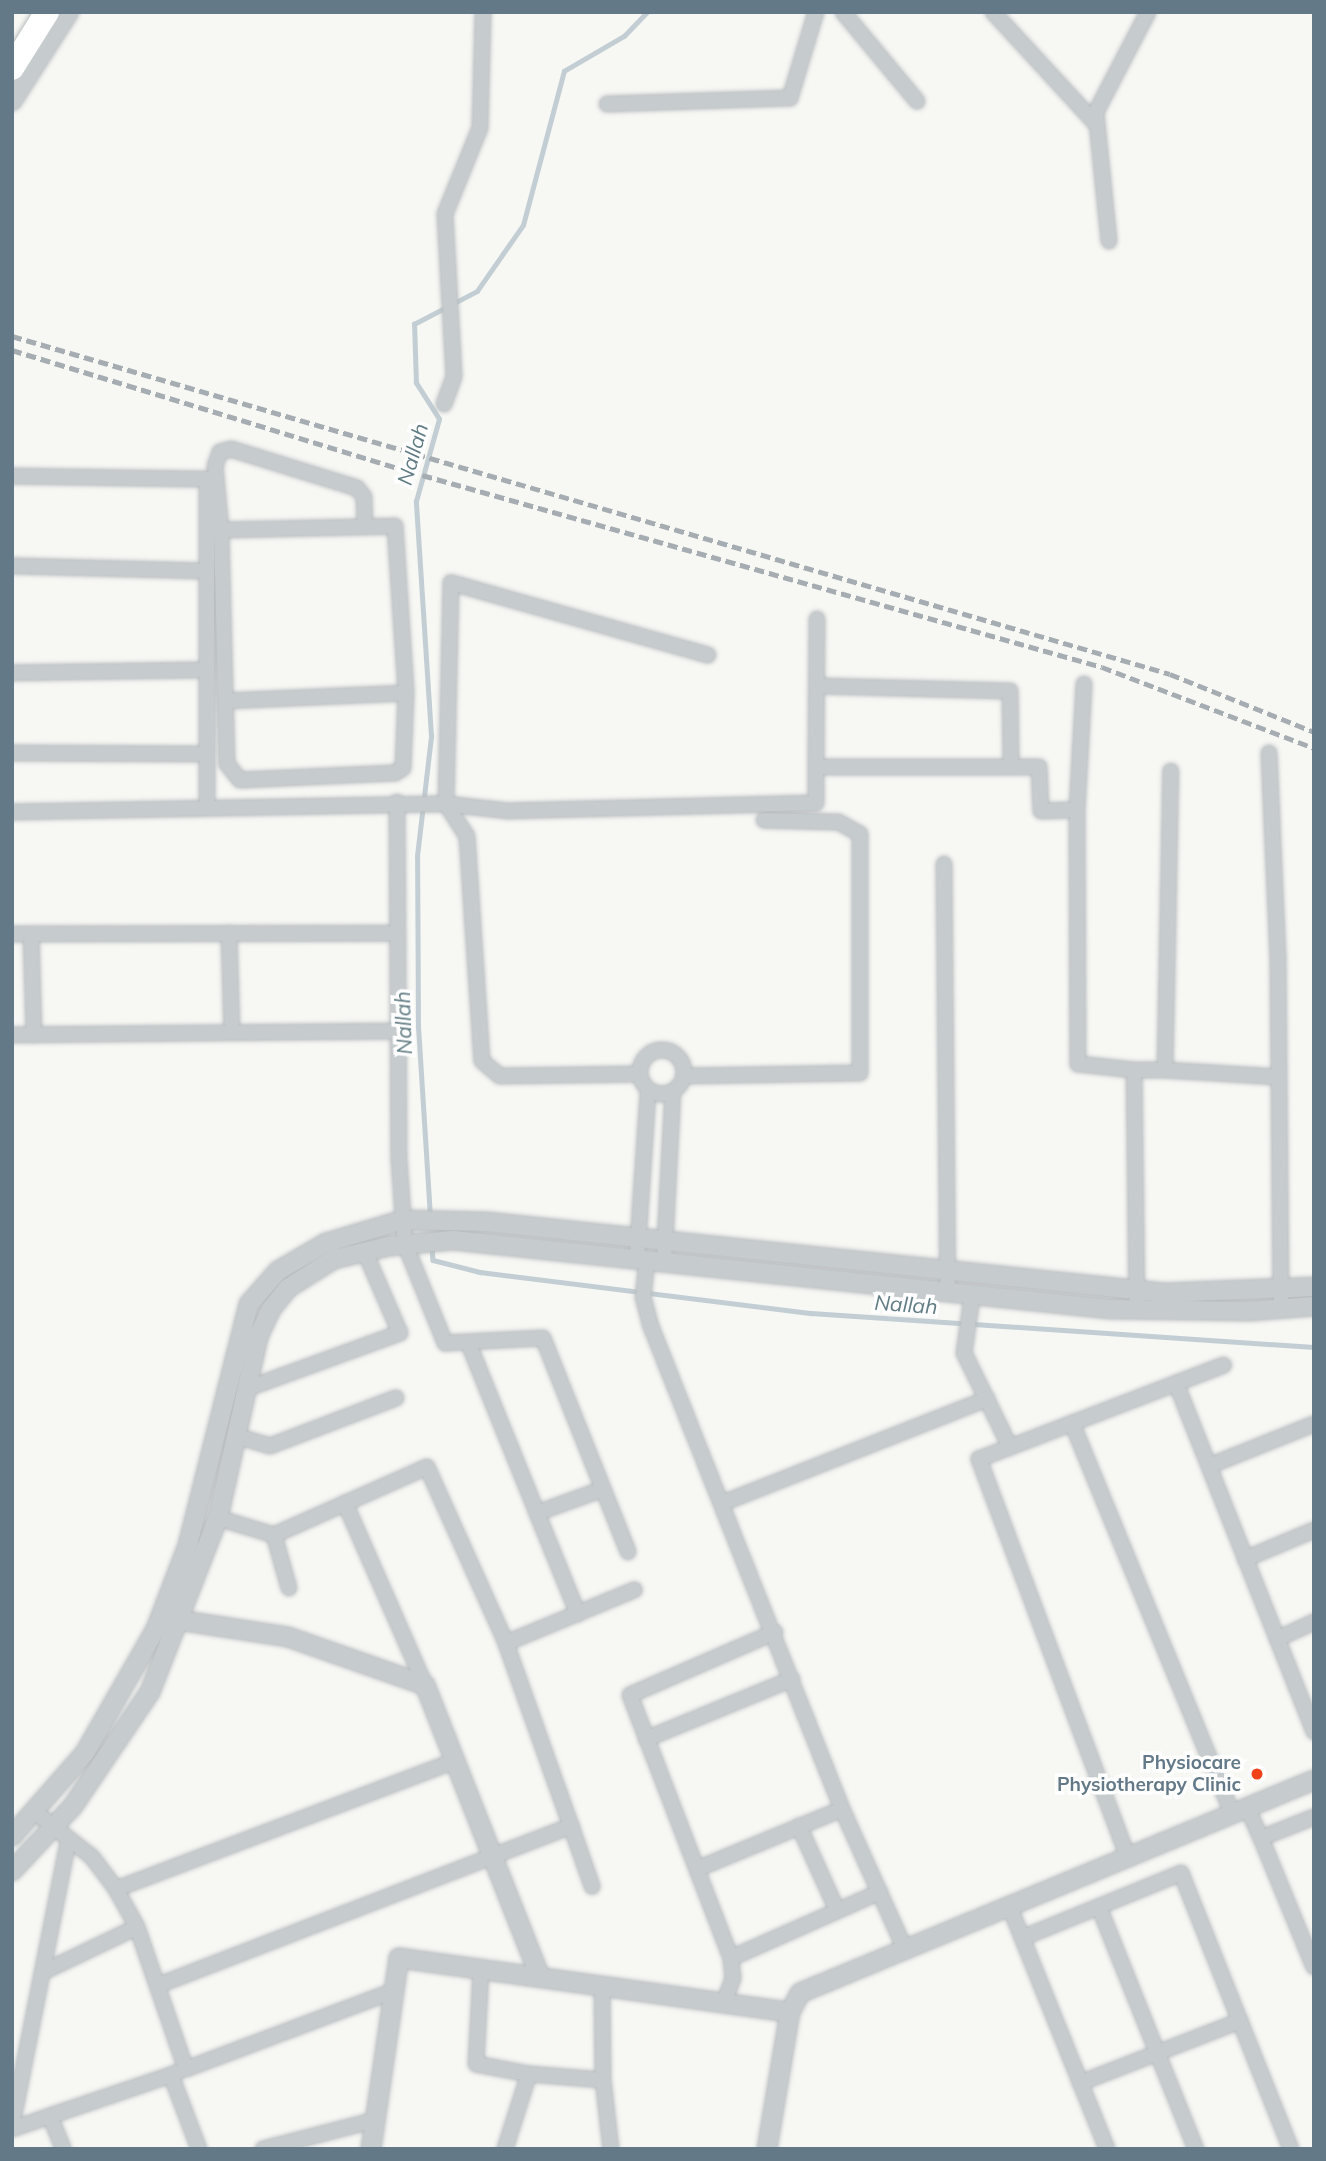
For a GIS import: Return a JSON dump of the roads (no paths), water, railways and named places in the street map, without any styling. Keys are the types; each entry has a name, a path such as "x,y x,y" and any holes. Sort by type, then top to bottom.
{"highway":[{"path":"12,68 47,12"}],"street":[{"path":"12,101 69,12"},
{"path":"444,404 454,376 445,214 480,128 483,12"},
{"path":"607,104 790,98 816,12"},
{"path":"843,12 917,101"},
{"path":"993,12 1097,125"},
{"path":"1109,241 1097,125 1102,100 1148,12"},
{"path":"221,530 395,526 407,693 403,768 395,773 309,778 240,780 231,775 221,530 215,466 220,452 231,449 357,488 364,498 365,525"},
{"path":"12,475 207,479 207,806"},
{"path":"12,566 207,571"},
{"path":"639,1074 500,1076 482,1061 467,836 446,804 451,583 708,654"},
{"path":"12,812 397,802 508,811 816,803 817,619"},
{"path":"12,673 207,670"},
{"path":"1084,684 1077,810 1078,1064 1134,1070 1279,1077"},
{"path":"817,686 1010,691 1011,767"},
{"path":"226,701 407,693"},
{"path":"12,753 205,754"},
{"path":"1269,753 1279,1077 1281,1310"},
{"path":"816,767 1039,766 1041,811 1077,810"},
{"path":"1165,1070 1171,771"},
{"path":"308,804 309,778"},
{"path":"397,802 397,1031 405,1244 445,1343 543,1338 628,1552"},
{"path":"684,1076 860,1073 860,834 838,822 764,820"},
{"path":"944,864 948,1294"},
{"path":"229,933 232,1032"},
{"path":"12,934 396,933"},
{"path":"31,934 34,1035"},
{"path":"12,1035 397,1031"},
{"path":"648,1263 638,1236 648,1091 639,1074 641,1063 657,1050 678,1056 684,1076"},
{"path":"1134,1070 1137,1310"},
{"path":"684,1076 674,1091 665,1239 648,1263 643,1297 842,1809 905,1949"},
{"path":"648,1091 674,1091"},
{"path":"12,1836 92,1742 160,1618 188,1545 249,1304 278,1271 300,1255 357,1231 403,1220 638,1236 947,1272 1138,1290 1314,1287"},
{"path":"12,1871 53,1830 111,1755 150,1692 181,1621 218,1518 258,1337 271,1309 288,1288 334,1259 432,1241 972,1297 1137,1310 1281,1310 1314,1306"},
{"path":"246,1389 400,1333 365,1252"},
{"path":"972,1297 964,1353 1010,1447"},
{"path":"468,1342 578,1614"},
{"path":"1127,1855 979,1459 1224,1365"},
{"path":"1176,1383 1314,1732"},
{"path":"236,1436 270,1446 396,1398"},
{"path":"723,1503 987,1399"},
{"path":"1072,1423 1240,1810 1261,1838 1314,1968"},
{"path":"1209,1466 1314,1424"},
{"path":"218,1518 274,1535 427,1467 506,1643 592,1886"},
{"path":"537,1513 603,1489"},
{"path":"345,1503 425,1685 495,1856 540,1978"},
{"path":"1245,1559 1314,1530"},
{"path":"274,1535 289,1588"},
{"path":"506,1643 635,1591"},
{"path":"160,1618 288,1637 425,1685"},
{"path":"1277,1639 1314,1622"},
{"path":"724,2003 733,1978 731,1958 629,1695 634,1690 775,1632"},
{"path":"646,1739 792,1679"},
{"path":"116,1889 454,1761"},
{"path":"767,2149 790,2012 800,1993 1127,1855 1314,1780"},
{"path":"697,1869 842,1809"},
{"path":"35,1812 68,1843 92,1857 116,1889 137,1927 186,2068"},
{"path":"1261,1838 1314,1816"},
{"path":"159,1985 572,1826"},
{"path":"799,1826 837,1910"},
{"path":"68,1843 12,2127 171,2076 186,2068 394,1991"},
{"path":"1022,1938 1181,1873 1291,2149"},
{"path":"731,1958 880,1892"},
{"path":"1009,1905 1107,2149"},
{"path":"1099,1907 1196,2149"},
{"path":"43,1972 137,1927"},
{"path":"371,2149 399,1958 790,2012"},
{"path":"481,1969 477,2064 529,2074 603,2080"},
{"path":"602,1986 603,2080 611,2149"},
{"path":"1080,2083 1240,2021"},
{"path":"505,2149 529,2074"},
{"path":"171,2076 199,2149"},
{"path":"50,2116 63,2149"},
{"path":"263,2149 375,2120"}],"waterway":[{"name":"Nallah","path":"430,1217 418,1028 417,856 431,736 416,501 439,419 416,383 414,324 477,291 523,225 564,71 624,36 647,12"},
{"name":"Nallah","path":"432,1247 433,1260 480,1272 811,1313 1314,1347"}],"railway":[{"path":"12,336 1170,674 1314,732"},
{"path":"12,350 408,471 1102,667 1314,748"}],"place":[{"name":"Physiocare Physiotherapy Clinic","path":"1257,1774"}]}
